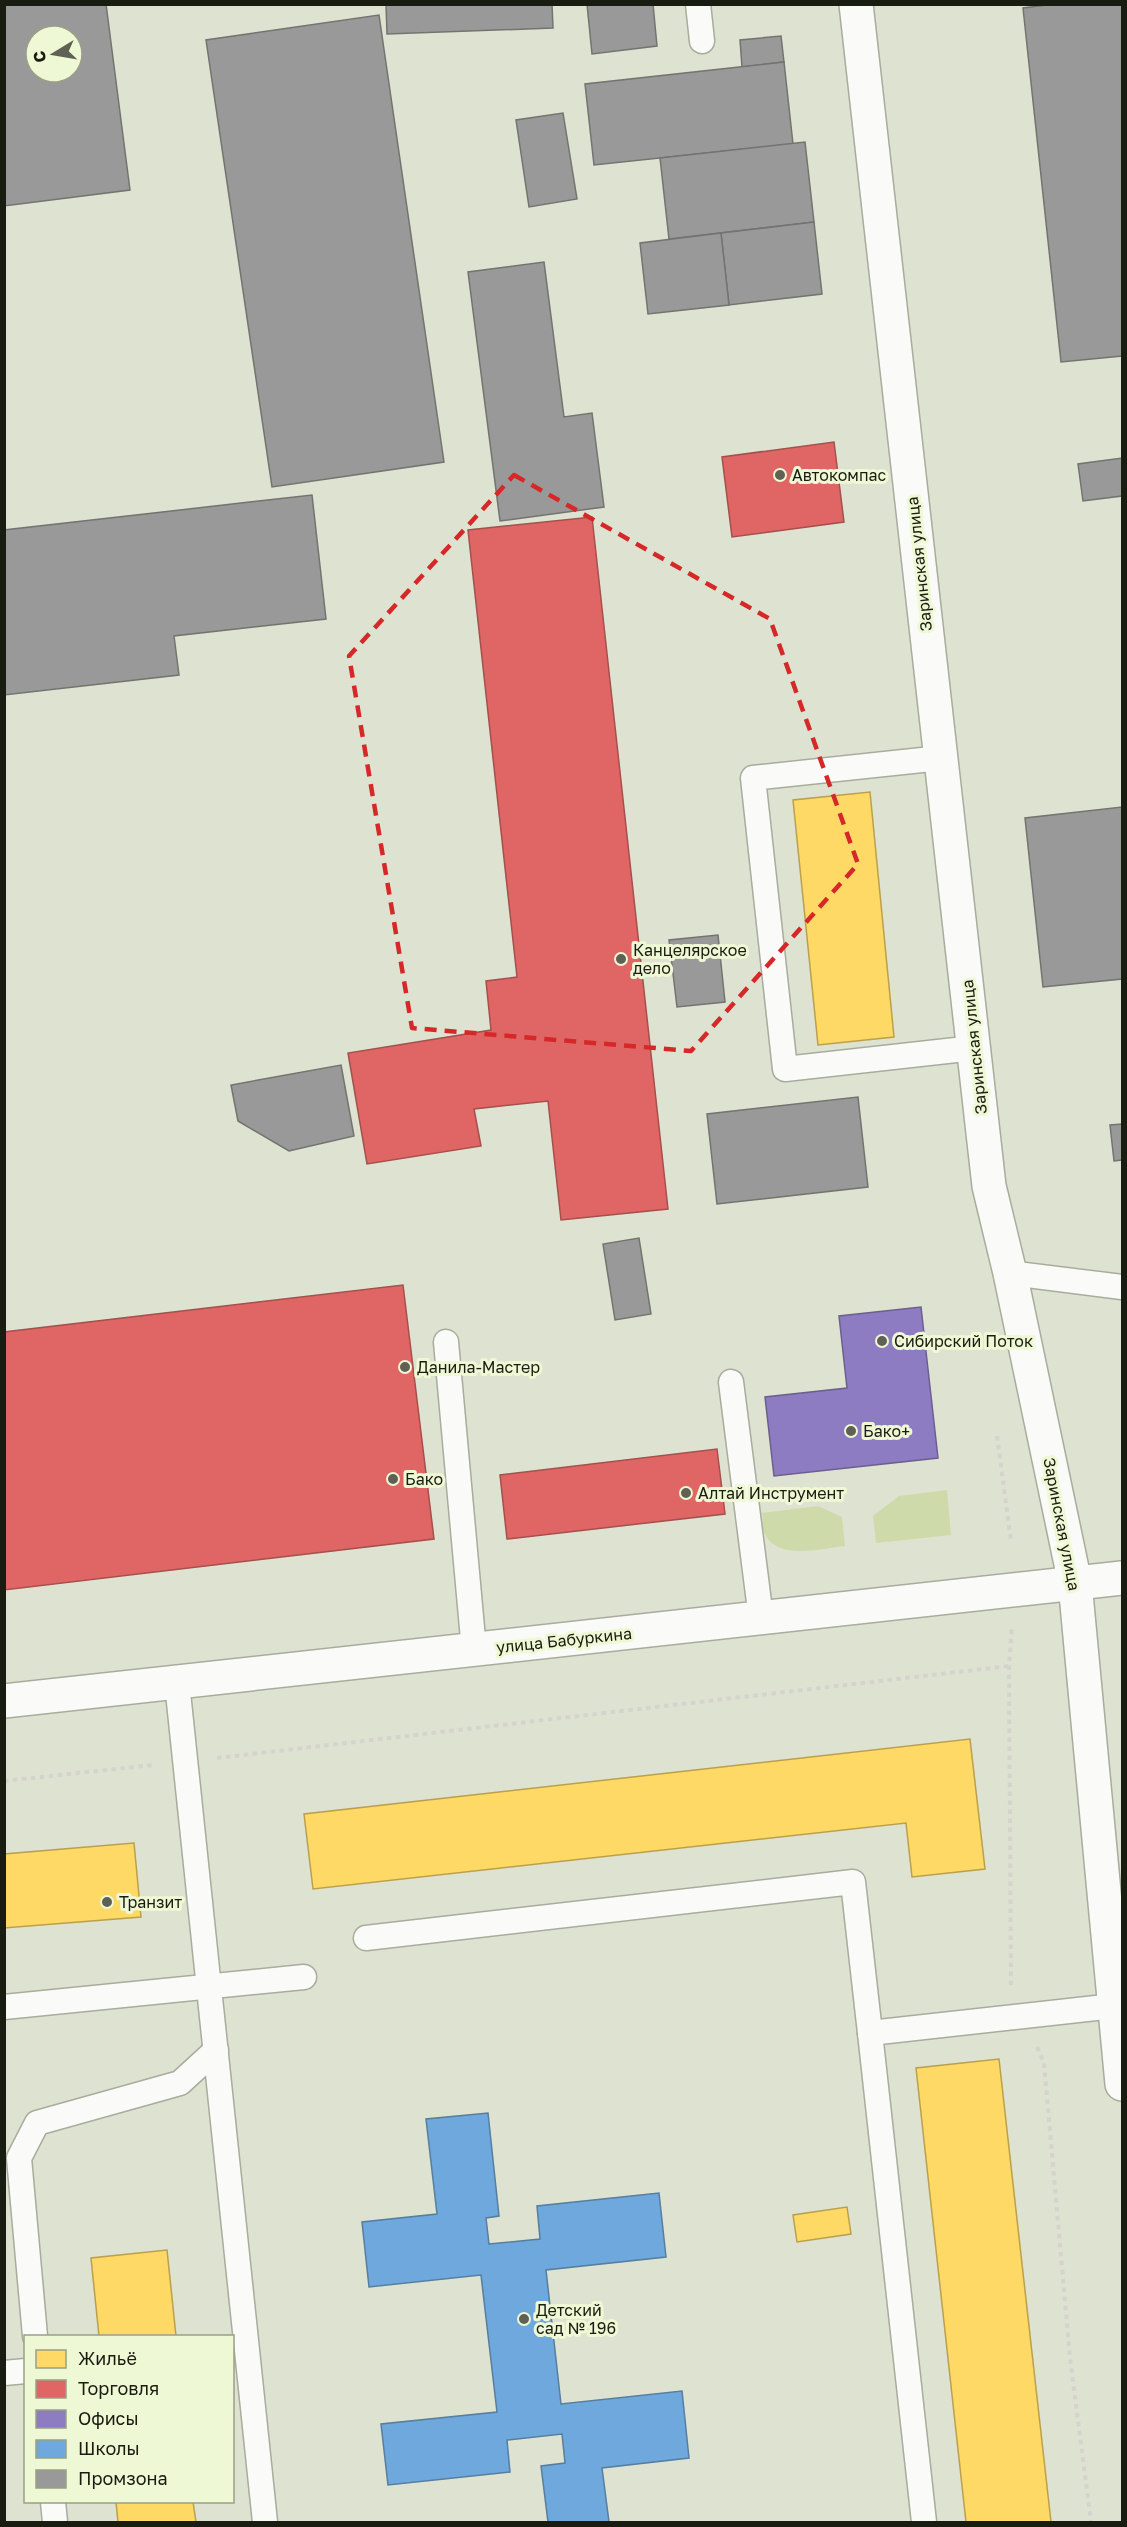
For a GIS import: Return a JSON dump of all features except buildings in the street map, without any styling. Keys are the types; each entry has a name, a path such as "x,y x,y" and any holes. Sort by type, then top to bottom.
{"street":[{"name":"Заринская улица","path":"856,4 989,1186 1010,1273 1075,1583 1122,2084"},
{"name":"улица Бабуркина","path":"4,1701 1122,1578"}],"lane":[{"path":"698,4 702,41"},
{"path":"941,758 753,778 785,1069 974,1048"},
{"path":"1010,1273 1122,1287"},
{"path":"446,1342 474,1650"},
{"path":"731,1382 761,1618"},
{"path":"177,1683 266,2523"},
{"path":"366,1938 853,1882 924,2523"},
{"path":"4,2007 304,1977"},
{"path":"870,2033 1114,2006"},
{"path":"35,2335 19,2158 37,2123 180,2083 216,2050"},
{"path":"4,2373 24,2371"},
{"path":"53,2503 55,2523"}],"path":[{"path":"997,1436 1011,1540"},
{"path":"1012,1623 1009,1666 1011,1984 1044,2062 1070,2358 1091,2523"},
{"path":"4,1781 1009,1666"}],"highlighted area":[{"path":"514,475 770,619 858,864 691,1051 412,1028 349,656"}],"green space":[{"path":"947,1490 951,1535 876,1543 873,1516 899,1496"},
{"path":"818,1506 842,1517 845,1546 789,1550 778,1547 764,1532 762,1513"}],"place":[{"name":"Автокомпас","path":"780,475"},
{"name":"Канцелярское дело","path":"621,959"},
{"name":"Сибирский Поток","path":"882,1341"},
{"name":"Данила-Мастер","path":"405,1367"},
{"name":"Бако+","path":"851,1431"},
{"name":"Бако","path":"393,1479"},
{"name":"Алтай Инструмент","path":"686,1493"},
{"name":"Транзит","path":"107,1902"},
{"name":"Детский сад № 196","path":"524,2319"}]}
